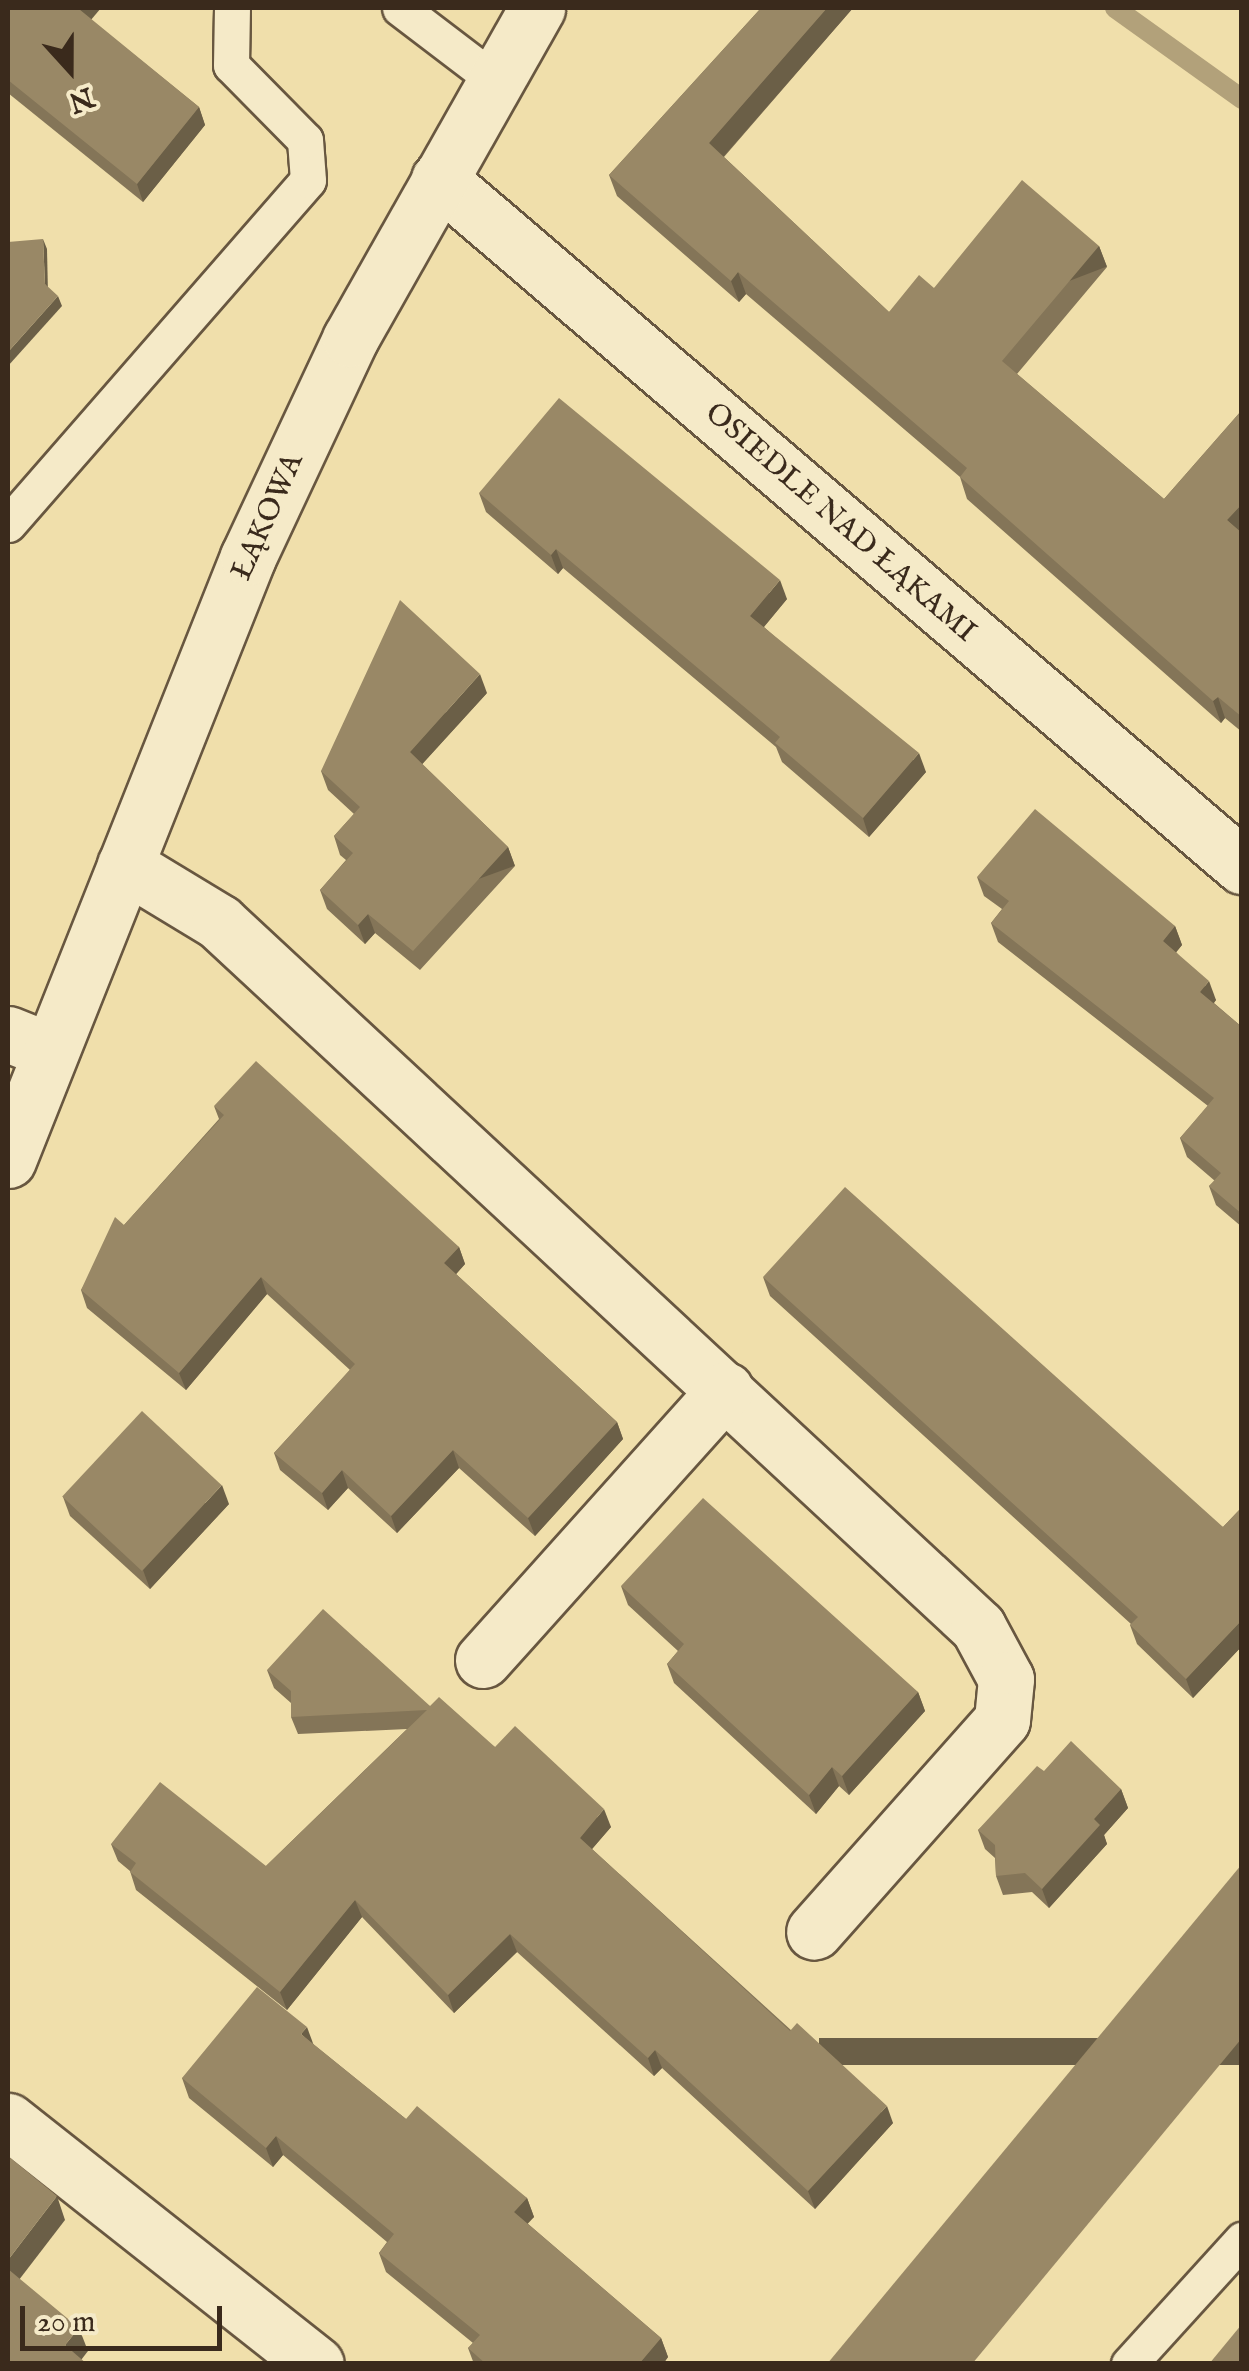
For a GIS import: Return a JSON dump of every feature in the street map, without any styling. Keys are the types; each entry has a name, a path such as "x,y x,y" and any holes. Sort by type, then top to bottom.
{"street":[{"name":"ŁĄKOWA","path":"8,1160 29,1043 125,866 248,557 350,339 492,78 537,8"},
{"name":"OSIEDLE NAD ŁĄKAMI","path":"439,179 1242,866"},
{"path":"125,866 220,922 978,1627 1006,1678 1002,1720 814,1932"},
{"path":"482,1660 724,1390"},
{"path":"8,2120 316,2364"}],"lane":[{"path":"8,524 308,180 305,140 231,64 232,8"},
{"path":"400,8 492,78"},
{"path":"1129,2364 1242,2240"}],"building":[{"path":"8,8 80,8 199,107 137,184 8,80"},
{"path":"761,8 827,8 709,143 889,312 919,275 934,288 1022,180 1099,246 1002,361 1164,499 1242,410 1242,504 1227,520 1242,533 1242,717 1218,697 1213,701 960,477 967,468 738,272 731,281 609,175"},
{"path":"43,239 45,284 58,296 8,352 8,242"},
{"path":"559,398 780,580 750,616 919,753 863,818 775,743 780,737 556,549 551,555 479,493"},
{"path":"400,600 480,674 410,752 508,847 413,951 368,914 358,925 320,890 353,853 334,836 360,807 321,771"},
{"path":"1035,809 1175,926 1163,941 1209,981 1200,992 1242,1027 1242,1214 1209,1186 1221,1173 1180,1138 1214,1098 991,923 1009,901 977,877"},
{"path":"256,1061 459,1247 444,1263 617,1422 528,1518 453,1450 391,1516 342,1470 322,1493 274,1453 355,1364 261,1277 179,1373 81,1290 115,1217 124,1225 224,1115 214,1106"},
{"path":"845,1187 1223,1527 1242,1507 1242,1620 1186,1679 1130,1625 1138,1617 763,1277"},
{"path":"142,1411 222,1485 142,1571 62,1497"},
{"path":"703,1498 918,1692 842,1776 832,1767 809,1795 667,1664 684,1644 621,1586"},
{"path":"323,1609 430,1706 439,1697 495,1747 515,1726 604,1809 580,1838 790,2031 797,2023 887,2106 808,2191 655,2050 648,2058 510,1934 448,1995 355,1900 280,1992 130,1872 136,1863 111,1844 160,1782 266,1866 427,1710 291,1717 291,1691 267,1670"},
{"path":"1071,1741 1121,1789 1094,1819 1100,1825 1042,1889 1025,1873 996,1876 995,1845 978,1830 1037,1766 1044,1771"},
{"path":"1242,1864 1242,2038 972,2364 827,2364"},
{"path":"257,1987 307,2027 301,2034 406,2119 417,2106 527,2198 514,2212 661,2338 639,2364 486,2364 468,2348 480,2335 379,2253 394,2234 276,2136 266,2148 182,2078"},
{"path":"8,2156 57,2196 8,2260"},
{"path":"8,2269 79,2328 65,2345 87,2364 8,2364"},
{"path":"1242,2324 1242,2364 1209,2364"}],"waterway":[{"path":"1115,8 1242,99"}]}
